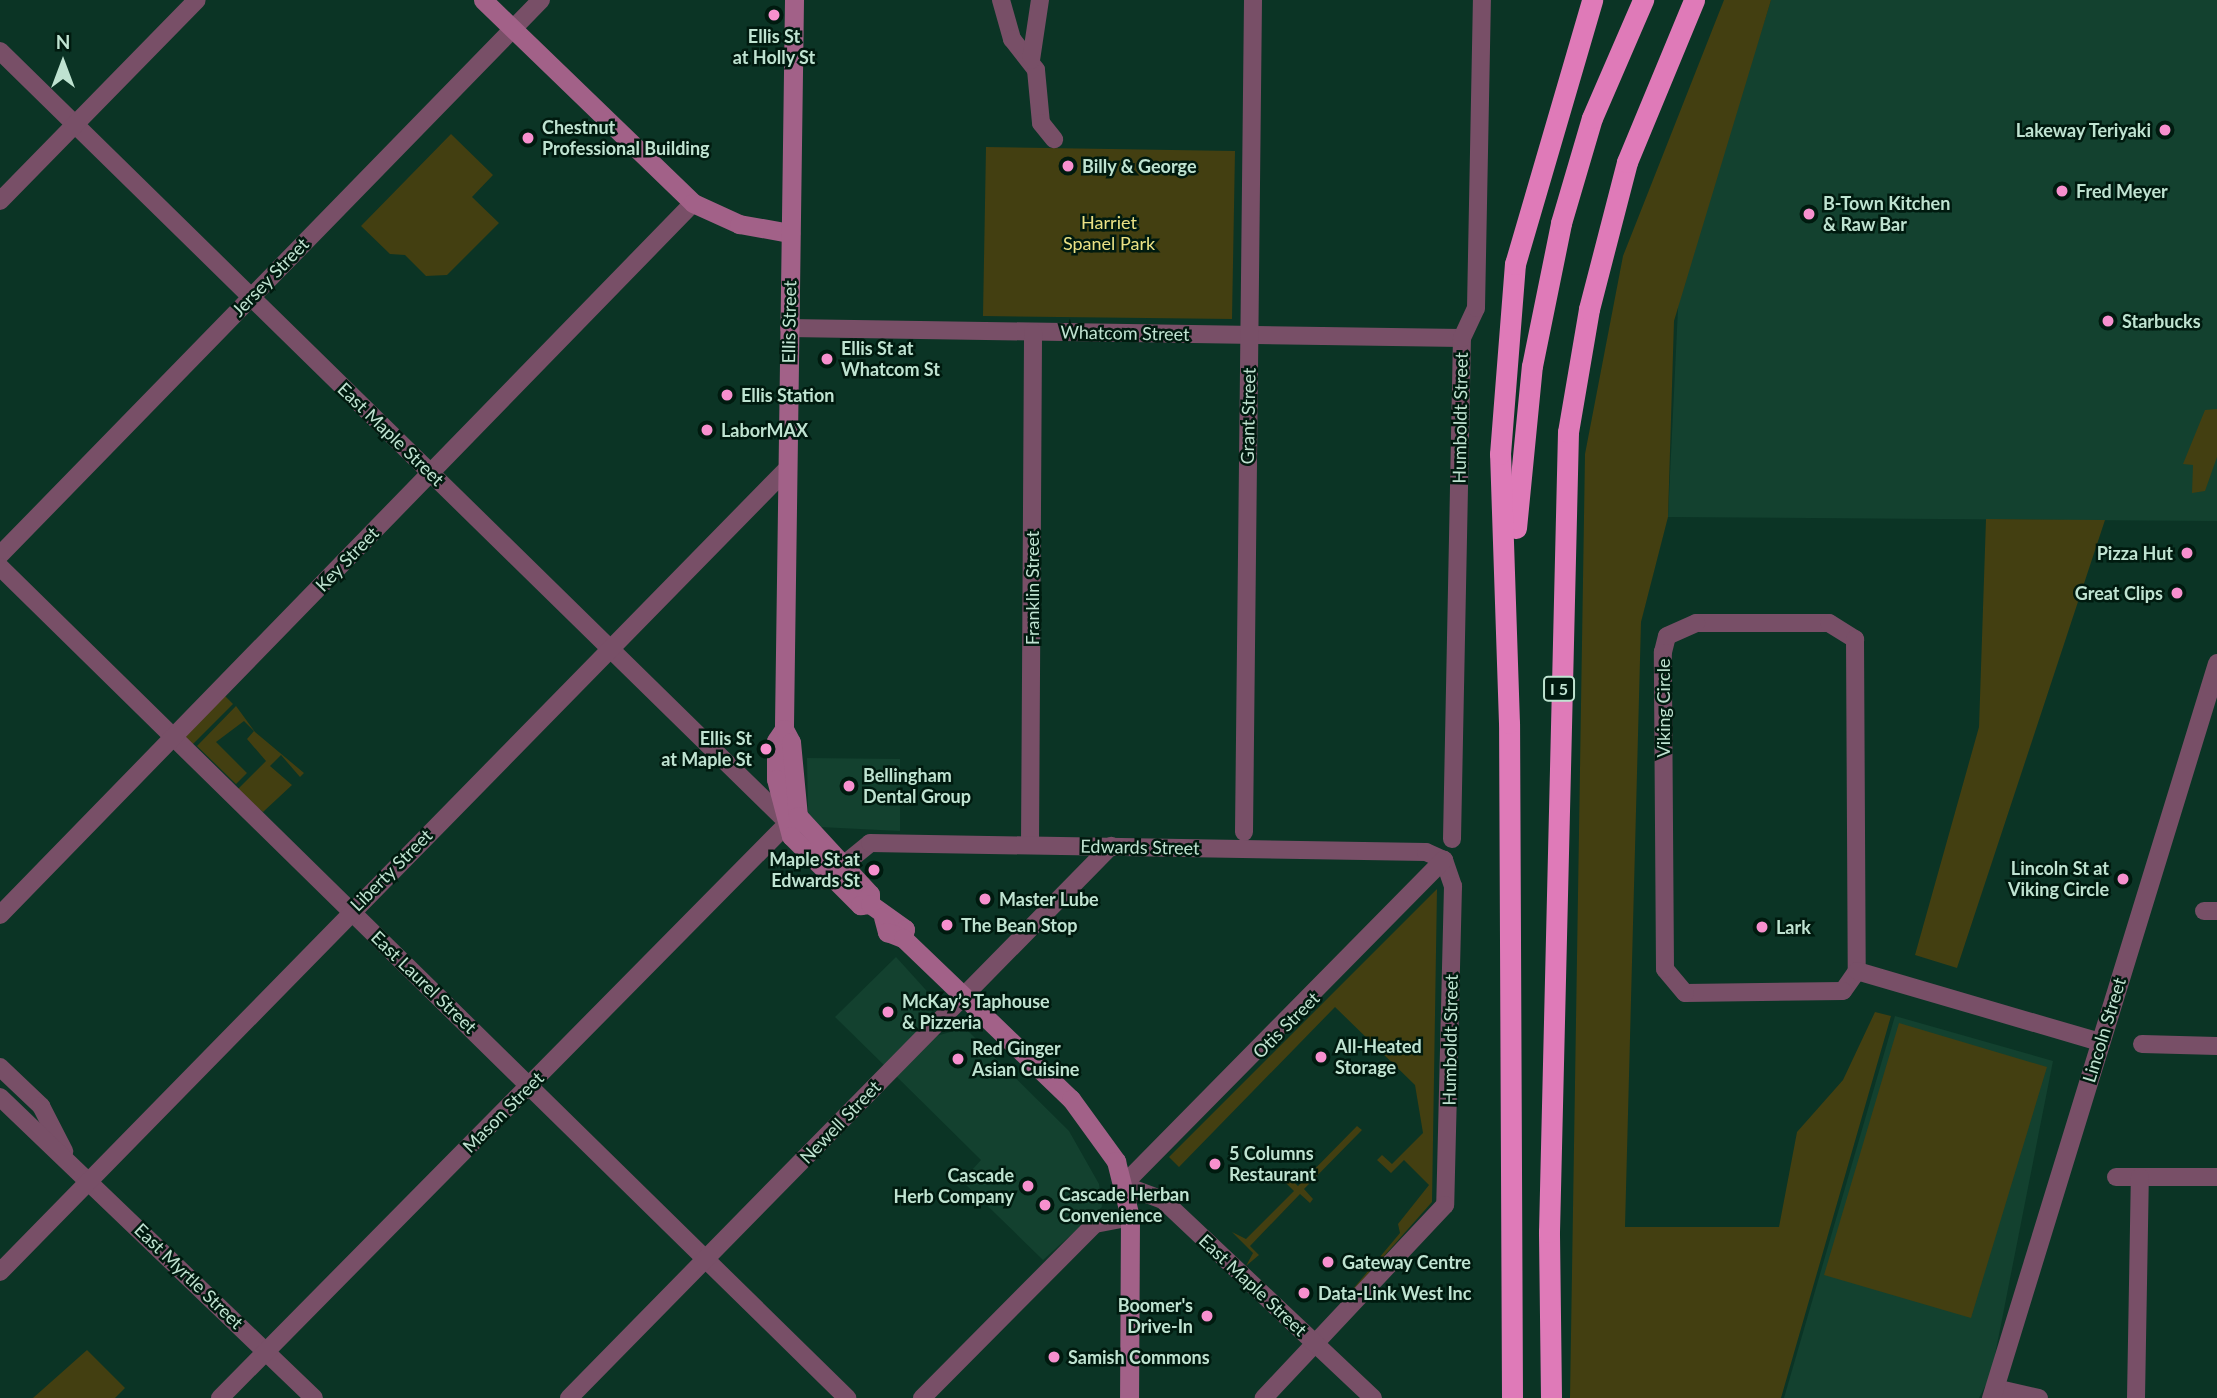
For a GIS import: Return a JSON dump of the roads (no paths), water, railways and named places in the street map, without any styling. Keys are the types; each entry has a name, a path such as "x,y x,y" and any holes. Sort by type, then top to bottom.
{"highway":[{"path":"1512,1398 1509,723 1500,454 1515,264 1592,0"},
{"path":"1509,723 1517,498 1532,366 1561,223 1592,118 1643,0"},
{"name":"I 5","path":"1551,1398 1549,1218 1568,432 1589,309 1627,162 1695,0"}],"main road":[{"path":"483,0 693,203 739,224 790,233"},
{"name":"Ellis Street","path":"789,821 776,741 783,729 794,0"},
{"name":"East Maple Street","path":"789,821 870,894 877,911"},
{"name":"East Maple Street","path":"789,821 860,905 892,916 905,929 903,938 1092,1122 1123,1185"},
{"path":"1123,1185 1130,1217 1129,1398"}],"street":[{"path":"0,201 197,0"},
{"name":"Jersey Street","path":"0,555 541,0"},
{"path":"1001,0 1012,39 1031,60"},
{"path":"1040,0 1031,60 1041,122 1054,139"},
{"name":"Grant Street","path":"1244,832 1253,0"},
{"name":"Humboldt Street","path":"1452,839 1462,338 1476,308 1482,0"},
{"name":"East Maple Street","path":"0,51 789,821"},
{"name":"Key Street","path":"0,915 693,203"},
{"name":"Whatcom Street","path":"789,328 1462,338"},
{"name":"Franklin Street","path":"1030,845 1033,331"},
{"name":"Liberty Street","path":"0,1272 93,1182 97,1168 787,469"},
{"name":"East Laurel Street","path":"0,567 847,1398"},
{"name":"Viking Circle","path":"1829,623 1855,639 1857,971 1843,991 1829,995 1760,996 1685,993 1665,969 1663,652 1679,626 1829,623"},
{"name":"Lincoln Street","path":"1993,1393 2217,663"},
{"name":"Mason Street","path":"220,1398 789,821"},
{"name":"Edwards Street","path":"842,866 870,843 1426,852 1444,860"},
{"name":"Newell Street","path":"569,1398 1111,846"},
{"name":"Humboldt Street","path":"1316,1344 1437,1218 1447,1196 1453,886 1444,860"},
{"name":"Otis Street","path":"1123,1185 1444,860"},
{"path":"1857,971 2100,1042"},
{"path":"2142,1044 2217,1046"},
{"name":"East Myrtle Street","path":"0,1067 41,1106 65,1154"},
{"name":"East Myrtle Street","path":"0,1097 65,1154 314,1398"},
{"path":"2116,1177 2217,1177"},
{"path":"2136,1398 2140,1177"},
{"name":"East Maple Street","path":"1123,1185 1163,1200 1373,1398"},
{"path":"922,1398 1095,1224 1130,1217"},
{"path":"1264,1398 1316,1344"},
{"path":"1993,1393 2039,1398"}],"place":[{"name":"Ellis St at Holly St","path":"774,15"},
{"name":"Lakeway Teriyaki","path":"2165,130"},
{"name":"Chestnut Professional Building","path":"528,138"},
{"name":"Billy & George","path":"1068,166"},
{"name":"Fred Meyer","path":"2062,191"},
{"name":"B-Town Kitchen & Raw Bar","path":"1809,214"},
{"name":"Starbucks","path":"2108,321"},
{"name":"Ellis St at Whatcom St","path":"827,359"},
{"name":"Ellis Station","path":"727,395"},
{"name":"LaborMAX","path":"707,430"},
{"name":"Pizza Hut","path":"2187,553"},
{"name":"Great Clips","path":"2177,593"},
{"name":"Ellis St at Maple St","path":"766,749"},
{"name":"Bellingham Dental Group","path":"849,786"},
{"name":"Maple St at Edwards St","path":"874,870"},
{"name":"Lincoln St at Viking Circle","path":"2123,879"},
{"name":"Master Lube","path":"985,899"},
{"name":"The Bean Stop","path":"947,925"},
{"name":"Lark","path":"1762,927"},
{"name":"McKay’s Taphouse & Pizzeria","path":"888,1012"},
{"name":"All-Heated Storage","path":"1321,1057"},
{"name":"Red Ginger Asian Cuisine","path":"958,1059"},
{"name":"5 Columns Restaurant","path":"1215,1164"},
{"name":"Cascade Herb Company","path":"1028,1186"},
{"name":"Cascade Herban Convenience","path":"1045,1205"},
{"name":"Gateway Centre","path":"1328,1262"},
{"name":"Data-Link West Inc","path":"1304,1293"},
{"name":"Boomer's Drive-In","path":"1207,1316"},
{"name":"Samish Commons","path":"1054,1357"}],"park label":[{"name":"Harriet Spanel Park","path":"1109,234"}]}
